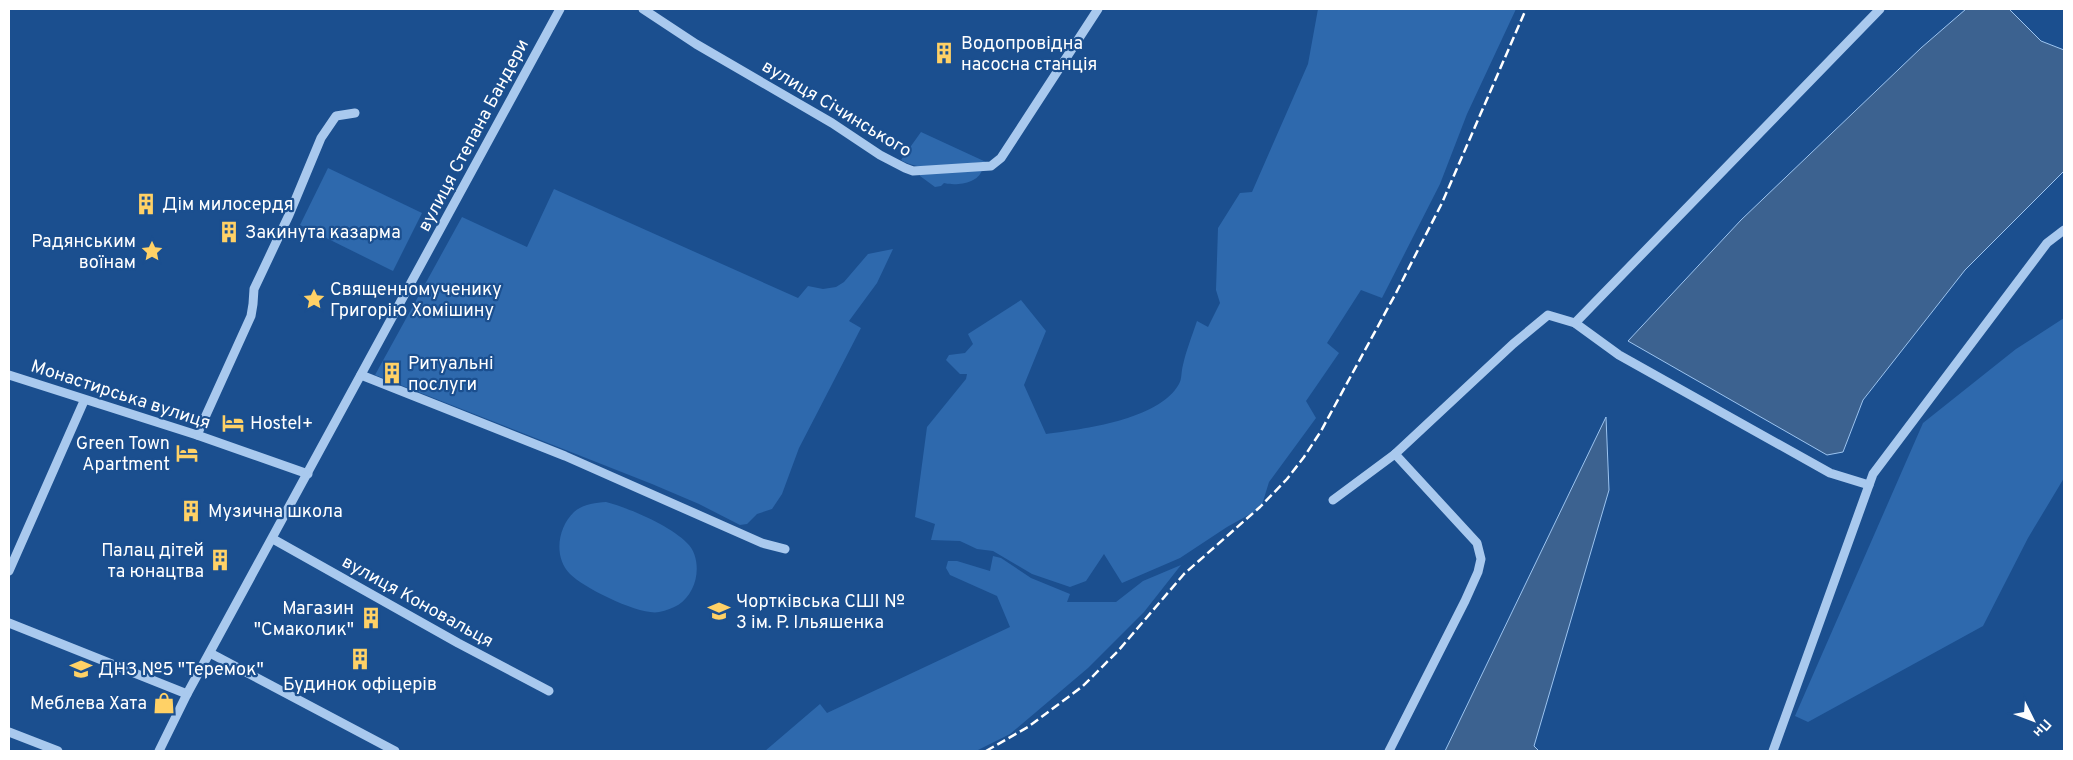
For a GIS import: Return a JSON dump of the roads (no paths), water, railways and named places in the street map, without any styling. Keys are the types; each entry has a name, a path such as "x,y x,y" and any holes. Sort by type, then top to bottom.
{"street":[{"name":"вулиця Степана Бандери","path":"159,751 187,694 560,9"},
{"name":"вулиця Січинського","path":"643,9 696,44 832,123 880,155 913,171 992,166 1002,158 1098,9"},
{"path":"1575,324 1880,9"},
{"path":"197,435 251,316 254,304 254,289 289,215 321,138 336,116 354,114"},
{"path":"1773,751 1873,474 2047,243 2064,230"},
{"path":"1333,500 1395,454 1512,344 1548,315 1575,324 1619,354 1830,473 1869,485"},
{"name":"Монастирська вулиця","path":"9,375 197,435 308,474"},
{"path":"361,375 565,456 762,543 786,549"},
{"path":"9,571 84,400"},
{"path":"1389,751 1465,602 1481,559 1477,543 1395,454"},
{"name":"вулиця Коновальця","path":"273,539 450,638 549,690"},
{"path":"9,623 187,694"},
{"path":"210,653 395,751"},
{"path":"9,732 58,751"}],"railway":[{"path":"986,751 1028,727 1083,686 1118,651 1184,574 1260,507 1287,479 1304,457 1321,431 1396,293 1442,203 1526,9"}],"place":[{"name":"Водопровідна насосна станція","path":"944,53"},
{"name":"Дім милосердя","path":"146,204"},
{"name":"Закинута казарма","path":"229,232"},
{"name":"Радянським воїнам","path":"152,251"},
{"name":"Священномученику Григорію Хомішину","path":"314,299"},
{"name":"Ритуальні послуги","path":"392,373"},
{"name":"Hostel+","path":"233,423"},
{"name":"Green Town Apartment","path":"187,453"},
{"name":"Музична школа","path":"191,511"},
{"name":"Палац дітей та юнацтва","path":"220,560"},
{"name":"Чортківська СШІ № 3 ім. Р. Ільяшенка","path":"719,611"},
{"name":"Магазин \"Смаколик\"","path":"371,618"},
{"name":"Будинок офіцерів","path":"360,659"},
{"name":"ДНЗ №5 \"Теремок\"","path":"81,669"},
{"name":"Меблева Хата","path":"164,703"}]}
